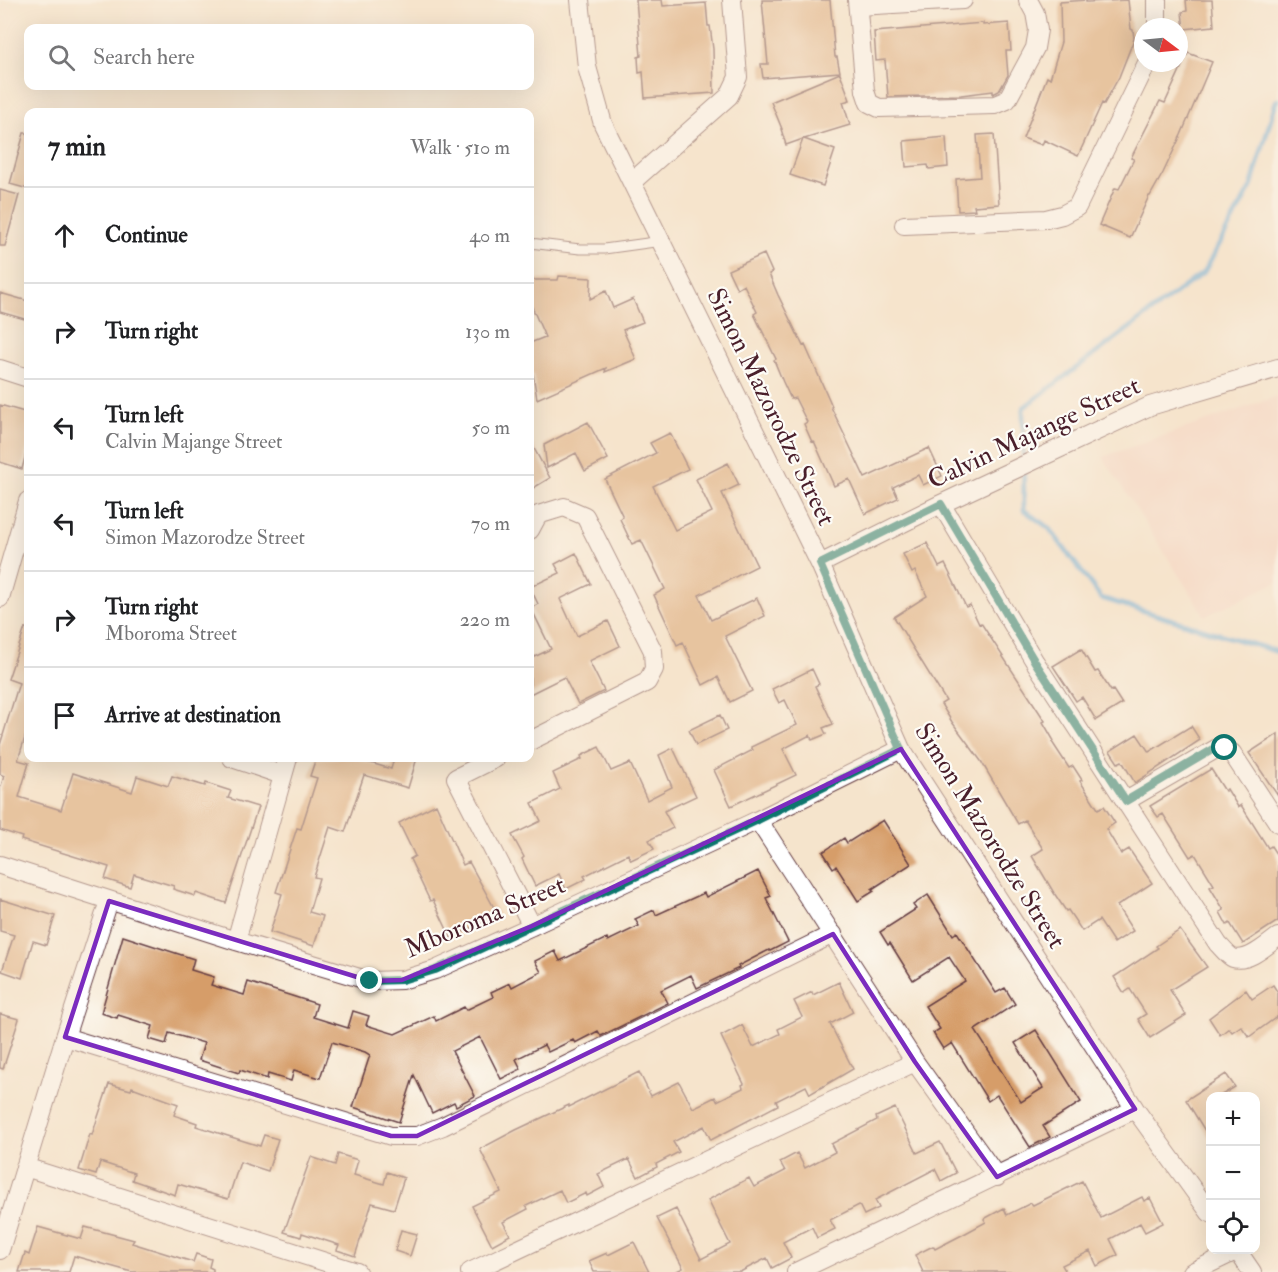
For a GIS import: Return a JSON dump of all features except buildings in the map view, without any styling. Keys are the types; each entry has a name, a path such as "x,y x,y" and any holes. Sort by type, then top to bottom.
{"street":[{"name":"Simon Mazorodze Street","path":"580,0 587,67 603,124 820,564 901,749 1135,1109 1206,1207"},
{"path":"633,181 729,96 735,87 738,77 732,0"},
{"path":"963,0 858,3 865,91 869,103 879,108 995,105 1007,100 1035,48 1038,30 1035,13 1028,0"},
{"path":"1157,0 1157,18"},
{"path":"904,225 1046,219 1077,207 1143,72"},
{"name":"Calvin Majange Street","path":"820,564 941,504 1044,458 1150,406 1278,368"},
{"path":"0,369 24,377"},
{"path":"941,504 1035,662 1218,945 1233,957 1242,958 1253,954 1278,937"},
{"path":"534,522 538,515 564,507 585,516 653,651 654,669 647,682 534,739"},
{"path":"0,598 24,515"},
{"path":"1126,801 1221,746 1232,753 1278,824"},
{"name":"Mboroma Street","path":"0,866 370,981 402,980 435,970 531,926 758,820 901,749"},
{"path":"236,941 285,766 258,762"},
{"path":"461,762 456,778 531,926"},
{"path":"456,778 488,762"},
{"path":"758,820 915,1062 997,1177"},
{"path":"0,1250 24,1167 109,901"},
{"path":"65,1037 391,1136 417,1136 443,1126 833,934"},
{"path":"470,1272 915,1062"},
{"path":"796,1272 1135,1109"},
{"path":"24,1167 357,1272"},
{"path":"1192,1272 1229,1254"},
{"path":"1240,1254 1252,1272"}],"lane":[{"path":"534,243 580,249 604,249 662,242"}],"highlighted area":[{"path":"901,749 1135,1109 997,1177 915,1062 833,934 417,1136 391,1136 65,1037 109,901 370,981 402,980 532,926"}],"shaded area":[{"path":"1278,396 1278,582 1205,616 1103,457"}],"waterway":[{"path":"1278,100 1251,187 1204,272 1023,408 1024,510 1049,528 1101,598 1278,652"}],"route":[{"path":"370,981 402,980 435,970 758,820 901,749 820,564 941,504 1035,662 1126,801 1217,747 1225,748"}]}
